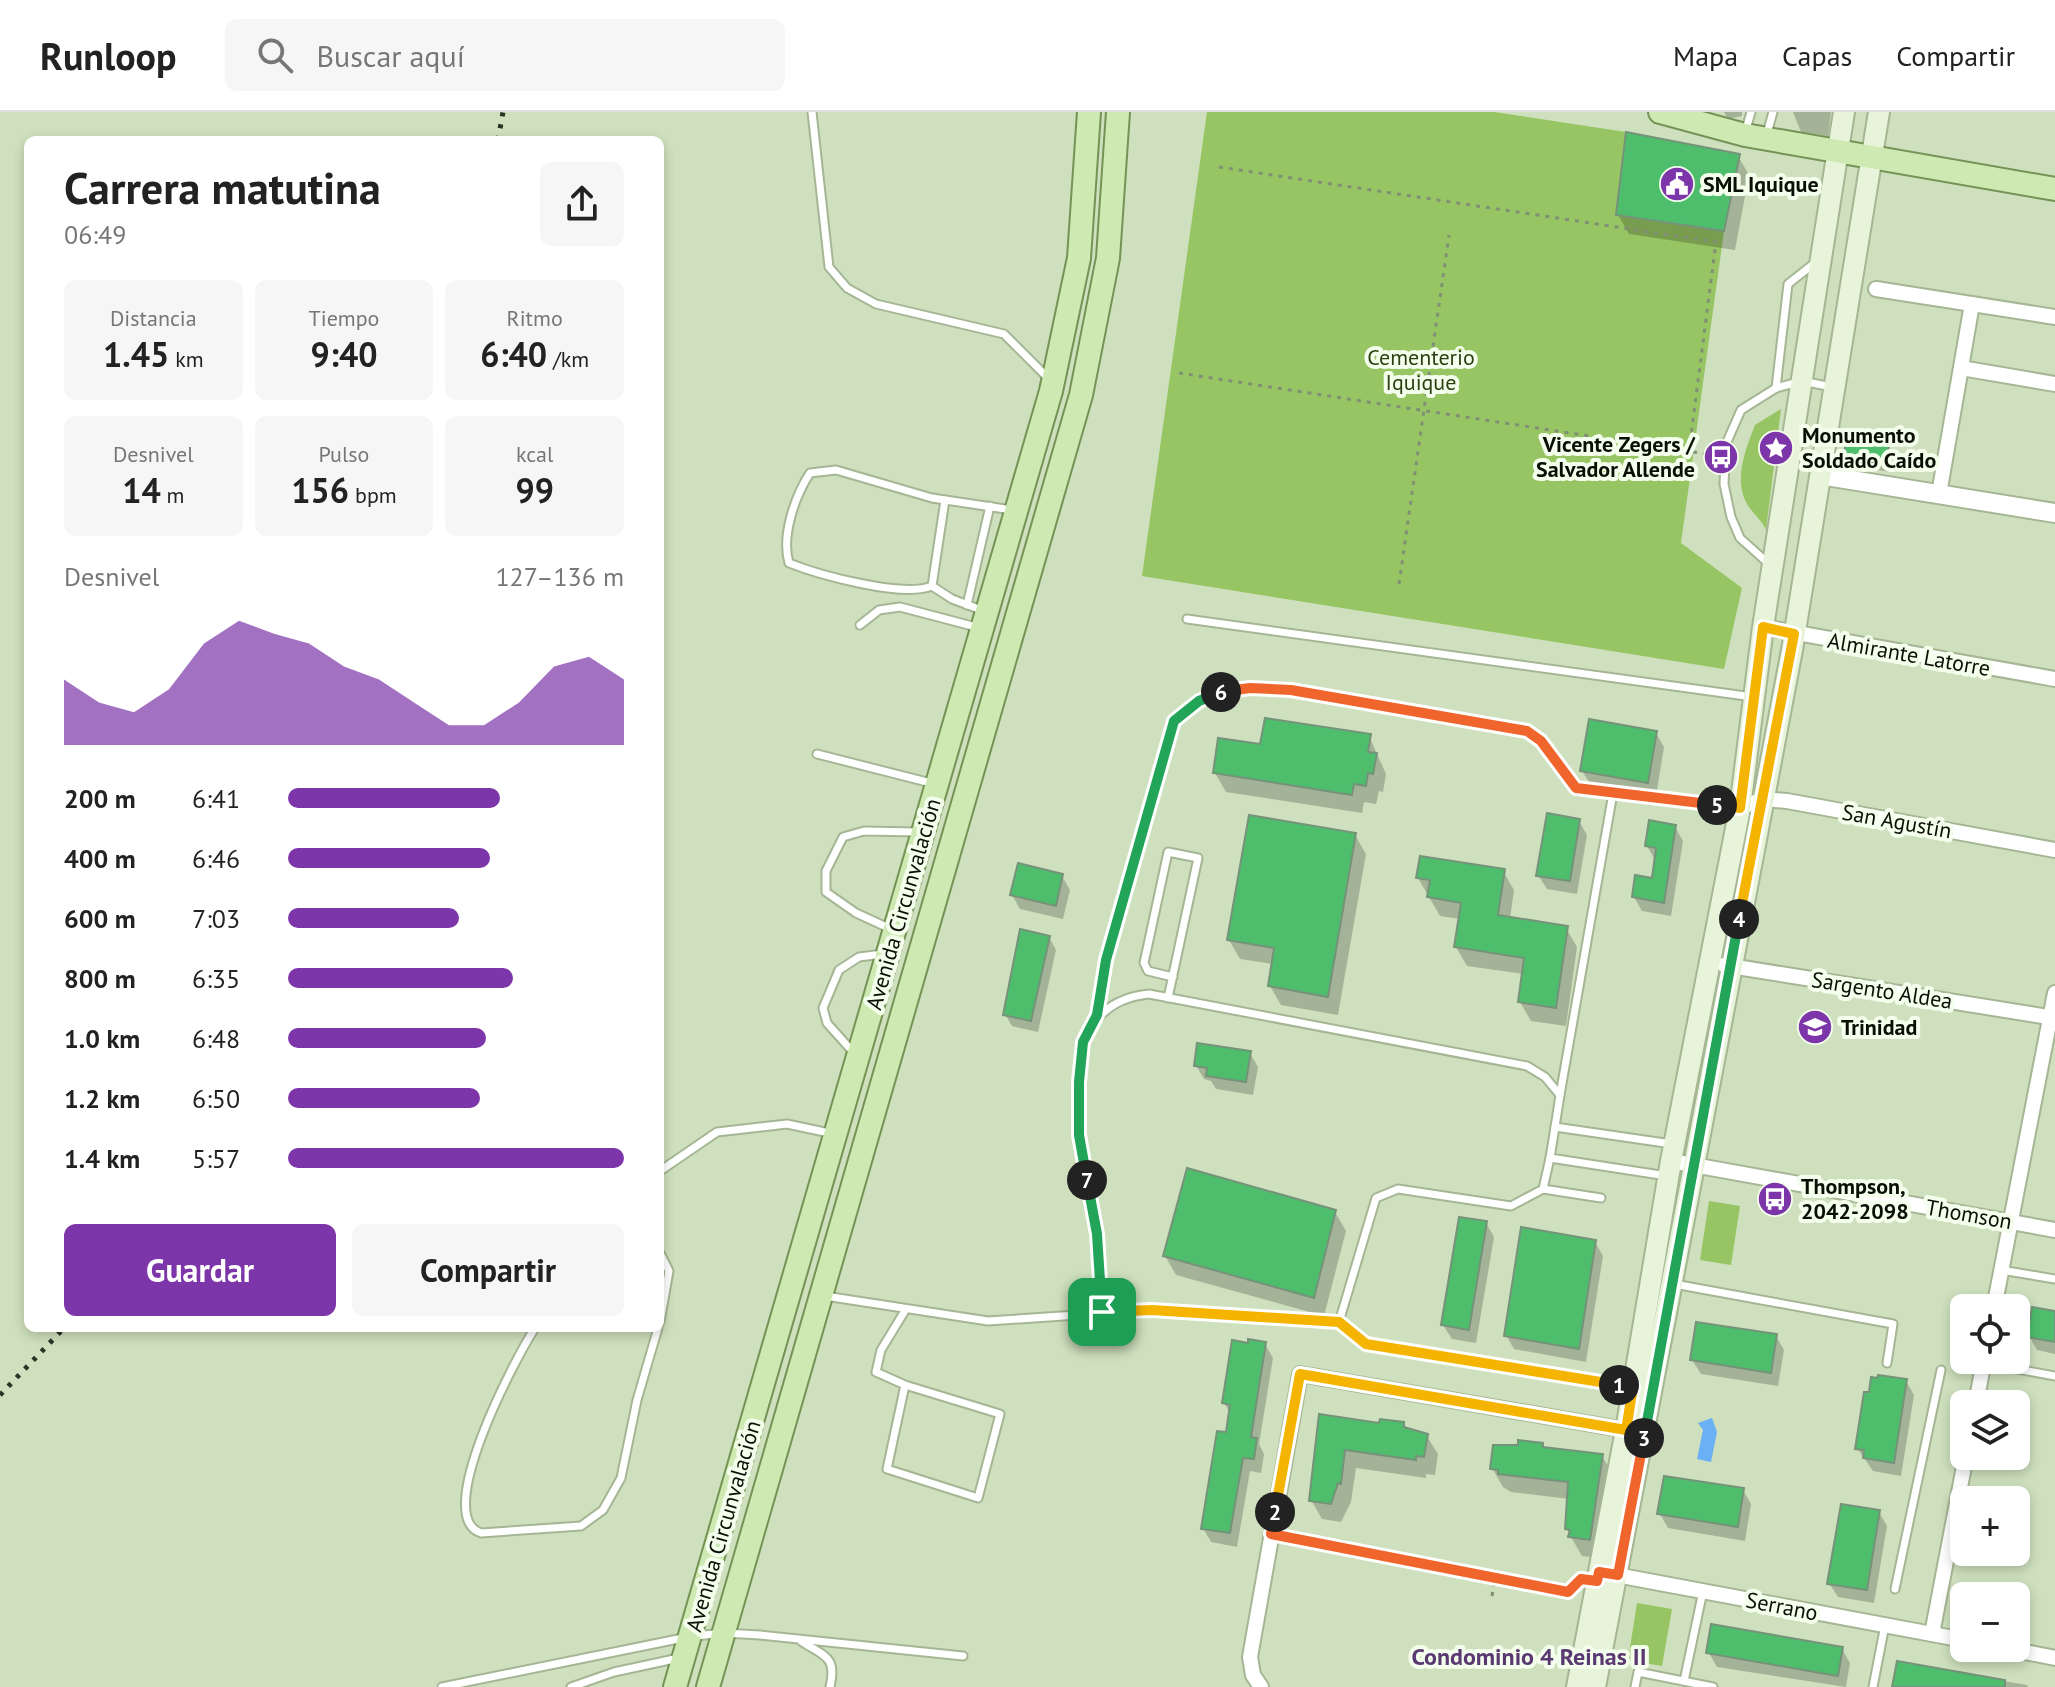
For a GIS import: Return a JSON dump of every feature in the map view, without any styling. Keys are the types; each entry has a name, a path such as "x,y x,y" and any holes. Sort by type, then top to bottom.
{"main road":[{"name":"Avenida Circunvalación","path":"675,1687 924,832 979,615 1053,383 1079,258 1089,112"},
{"name":"Avenida Circunvalación","path":"708,1687 1081,395 1108,258 1118,112"},
{"path":"1595,1687 1605,1576 1626,1430 1708,963 1740,808 1763,627 1844,112"},
{"path":"1577,1687 1672,1284 1794,634 1879,112"},
{"path":"1673,114 1755,137 2055,189"}],"street":[{"path":"1876,289 2055,317"},
{"path":"1939,494 1972,304"},
{"path":"1961,368 2055,384"},
{"path":"1820,475 2055,513"},
{"name":"Almirante Latorre","path":"1763,627 2055,679"},
{"path":"1740,808 1763,799"},
{"name":"San Agustín","path":"1763,799 2055,850"},
{"name":"Sargento Aldea","path":"1708,963 2053,1017"},
{"path":"1997,1294 2053,1017 2055,993"},
{"name":"Thomson","path":"1672,1160 2055,1230"},
{"path":"1261,1687 1253,1675 1250,1657 1300,1374 1626,1430"},
{"path":"1932,1634 1963,1470"},
{"name":"Serrano","path":"1605,1576 1950,1637"},
{"path":"2030,1653 2055,1658"}],"lane":[{"path":"812,112 829,267 847,288 876,304 1004,334 1053,383"},
{"path":"1751,112 1755,137"},
{"path":"1755,137 1773,112"},
{"path":"1776,388 1788,284 1821,258"},
{"path":"1773,568 1740,538 1731,517 1724,484 1724,456 1741,410 1776,388 1802,381 1834,387"},
{"path":"979,615 932,586 915,591 813,572 789,563 785,550 799,490 810,473 821,470 879,480 945,500 1015,510"},
{"path":"932,586 945,500"},
{"path":"979,615 990,506"},
{"path":"860,625 879,610 900,607 979,615"},
{"path":"1187,619 1755,697"},
{"path":"1102,1312 1097,1234 1079,1135 1083,1042 1097,1015 1106,960 1174,721 1199,701 1223,691 1291,690 1527,731 1541,741 1576,788 1740,808"},
{"path":"817,754 937,784"},
{"path":"1543,1189 1613,793"},
{"path":"858,1058 827,1023 823,1008 839,970 892,942 826,892 826,871 843,837 864,831 924,832"},
{"path":"1168,998 1173,977 1198,858 1168,852 1144,963 1148,971 1173,977"},
{"path":"1097,1015 1125,997 1149,994 1527,1066 1545,1077 1560,1095"},
{"path":"664,1168 717,1132 787,1124 836,1135"},
{"path":"1555,1127 1672,1160"},
{"path":"1550,1158 1672,1160"},
{"path":"1339,1322 1376,1198 1398,1189 1511,1206 1543,1189 1601,1198"},
{"path":"664,1261 669,1271 664,1299"},
{"path":"2001,1270 2055,1279"},
{"path":"1672,1284 1893,1324 1887,1363"},
{"path":"822,1295 988,1321 1152,1310 1339,1322 1366,1344 1633,1387"},
{"path":"905,1385 887,1469 978,1498 1000,1414 905,1385 876,1372 881,1350 906,1309"},
{"path":"532,1332 512,1364 468,1476 463,1506 465,1519 472,1529 481,1533 581,1526 603,1510 621,1478 637,1400 657,1332"},
{"path":"1895,1589 1941,1370"},
{"path":"2030,1371 2055,1376"},
{"path":"1684,1681 1703,1591"},
{"path":"1873,1687 1885,1625"},
{"path":"571,1687 724,1633 963,1656"},
{"path":"799,1640 831,1661 834,1669 830,1687"},
{"path":"442,1687 689,1646"},
{"path":"1635,1687 1638,1672 1713,1687"}],"path":[{"path":"1219,167 1716,242 1689,451"},
{"path":"1399,584 1449,235"},
{"path":"1179,373 1724,456"},
{"path":"1271,1534 1568,1592 1581,1579 1605,1576"},
{"path":"1492,1596 1496,1569"}],"green space":[{"name":"Cementerio Iquique","path":"1207,112 1494,112 1626,132 1617,215 1724,231 1681,543 1742,588 1724,669 1142,576"},
{"path":"1781,409 1766,530 1747,504 1741,475 1755,425"},
{"path":"1709,1201 1740,1206 1731,1265 1700,1260"},
{"path":"1637,1603 1672,1609 1662,1666 1628,1660"}],"water":[{"path":"1712,1418 1717,1432 1711,1462 1697,1459 1703,1430 1698,1423"}],"building":[{"name":"SML Iquique","path":"1626,132 1740,154 1724,231 1616,215"},
{"path":"1846,439 1889,445 1886,464 1844,458"},
{"path":"1265,718 1371,734 1368,752 1377,753 1373,774 1368,773 1366,786 1354,784 1352,795 1213,773 1218,738 1260,744"},
{"path":"1589,719 1657,731 1648,783 1580,771"},
{"path":"1547,813 1580,819 1570,881 1536,876"},
{"path":"1249,815 1356,833 1328,997 1268,986 1274,948 1227,940"},
{"path":"1649,820 1676,825 1664,903 1632,897 1635,875 1652,878 1656,848 1645,846"},
{"path":"1420,856 1505,869 1498,915 1568,926 1556,1008 1518,1002 1524,958 1454,947 1461,903 1427,897 1430,880 1416,878"},
{"path":"1018,863 1063,874 1056,906 1010,895"},
{"path":"1020,929 1050,936 1031,1021 1003,1015"},
{"path":"1197,1043 1251,1051 1246,1082 1206,1076 1207,1068 1194,1066"},
{"path":"1187,1168 1336,1210 1314,1298 1163,1256"},
{"path":"1459,1217 1487,1221 1469,1330 1441,1325"},
{"path":"1521,1227 1596,1240 1579,1349 1504,1336"},
{"path":"2032,1307 2055,1311 2055,1342 2030,1338"},
{"path":"1696,1322 1777,1334 1771,1373 1690,1360"},
{"path":"1248,1339 1266,1342 1251,1437 1257,1438 1254,1459 1243,1458 1230,1533 1201,1529 1217,1431 1226,1432 1230,1405 1222,1403 1232,1340 1248,1343"},
{"path":"1878,1375 1907,1379 1894,1463 1863,1458 1864,1450 1855,1449 1864,1392 1869,1392 1871,1377 1877,1378"},
{"path":"1319,1414 1379,1423 1380,1419 1404,1422 1404,1427 1428,1434 1424,1457 1416,1456 1416,1460 1345,1450 1341,1484 1338,1483 1331,1504 1309,1501"},
{"path":"1518,1440 1543,1443 1543,1447 1603,1454 1590,1540 1568,1537 1570,1530 1565,1529 1568,1482 1498,1474 1498,1470 1490,1469 1493,1445 1518,1445"},
{"path":"1664,1476 1744,1488 1738,1527 1657,1514"},
{"path":"1841,1504 1880,1510 1867,1590 1827,1584"},
{"path":"1711,1624 1843,1647 1838,1676 1706,1653"},
{"path":"1897,1661 2005,1680 2005,1687 1892,1687"}],"railway":[{"path":"499,136 503,112"},
{"path":"0,1395 60,1332"}],"place":[{"name":"SML Iquique","path":"1677,184"},
{"name":"Monumento Soldado Caído","path":"1776,448"},
{"name":"Vicente Zegers / Salvador Allende","path":"1721,457"},
{"name":"Trinidad","path":"1815,1027"},
{"name":"Thompson, 2042-2098","path":"1775,1199"}],"district":[{"name":"Condominio 4 Reinas II","path":"1529,1656"}],"route":[{"path":"1763,627 1794,634 1618,1575 1599,1572 1597,1581 1581,1579 1568,1592 1271,1534 1300,1374 1626,1430 1633,1387 1366,1344 1339,1322 1152,1310 1102,1312 1097,1234 1079,1135 1083,1042 1097,1015 1106,960 1174,721 1199,701 1223,691 1250,688 1291,690 1527,731 1541,741 1576,788 1740,808 1763,627"}]}
